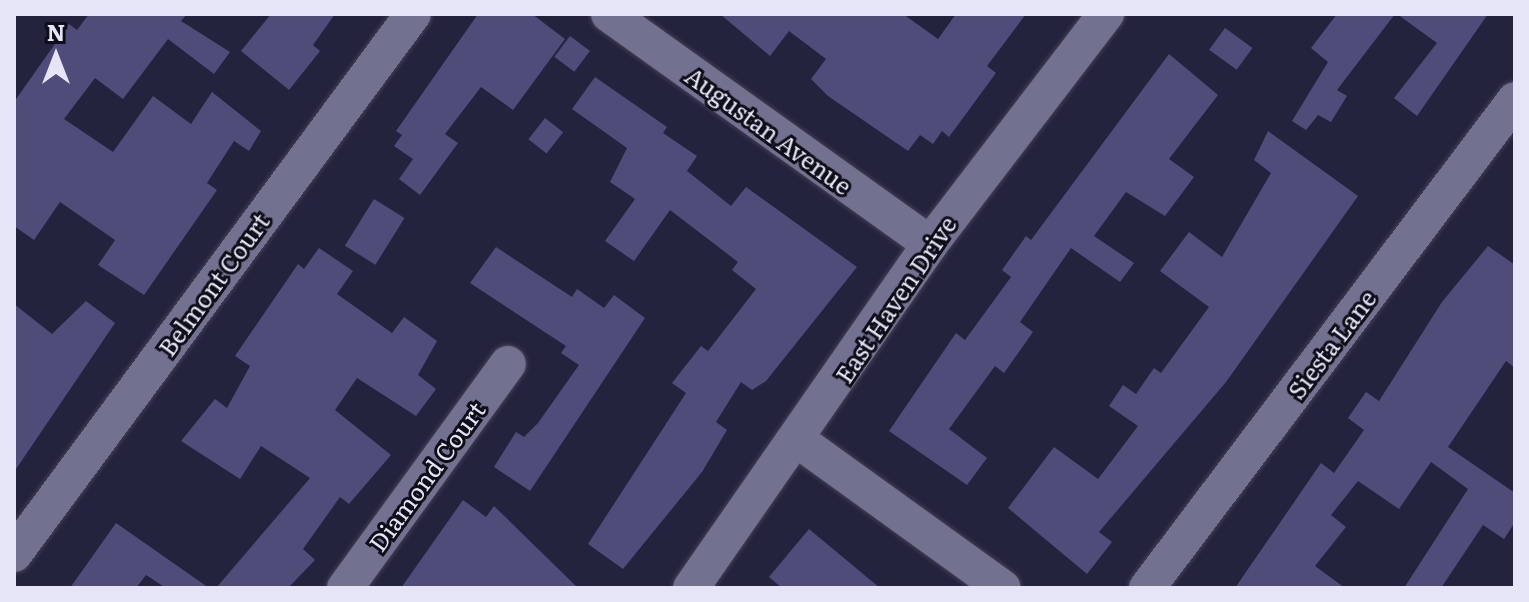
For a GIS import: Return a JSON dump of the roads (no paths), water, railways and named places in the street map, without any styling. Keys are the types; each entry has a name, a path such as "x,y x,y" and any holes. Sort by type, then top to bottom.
{"street":[{"name":"Belmont Court","path":"14,554 413,14"},
{"name":"Augustan Avenue","path":"609,14 930,244"},
{"name":"East Haven Drive","path":"691,588 799,441 930,244 1106,14"},
{"name":"Siesta Lane","path":"1147,588 1515,100"},
{"name":"Diamond Court","path":"345,588 508,364"},
{"path":"799,441 1003,588"}]}
